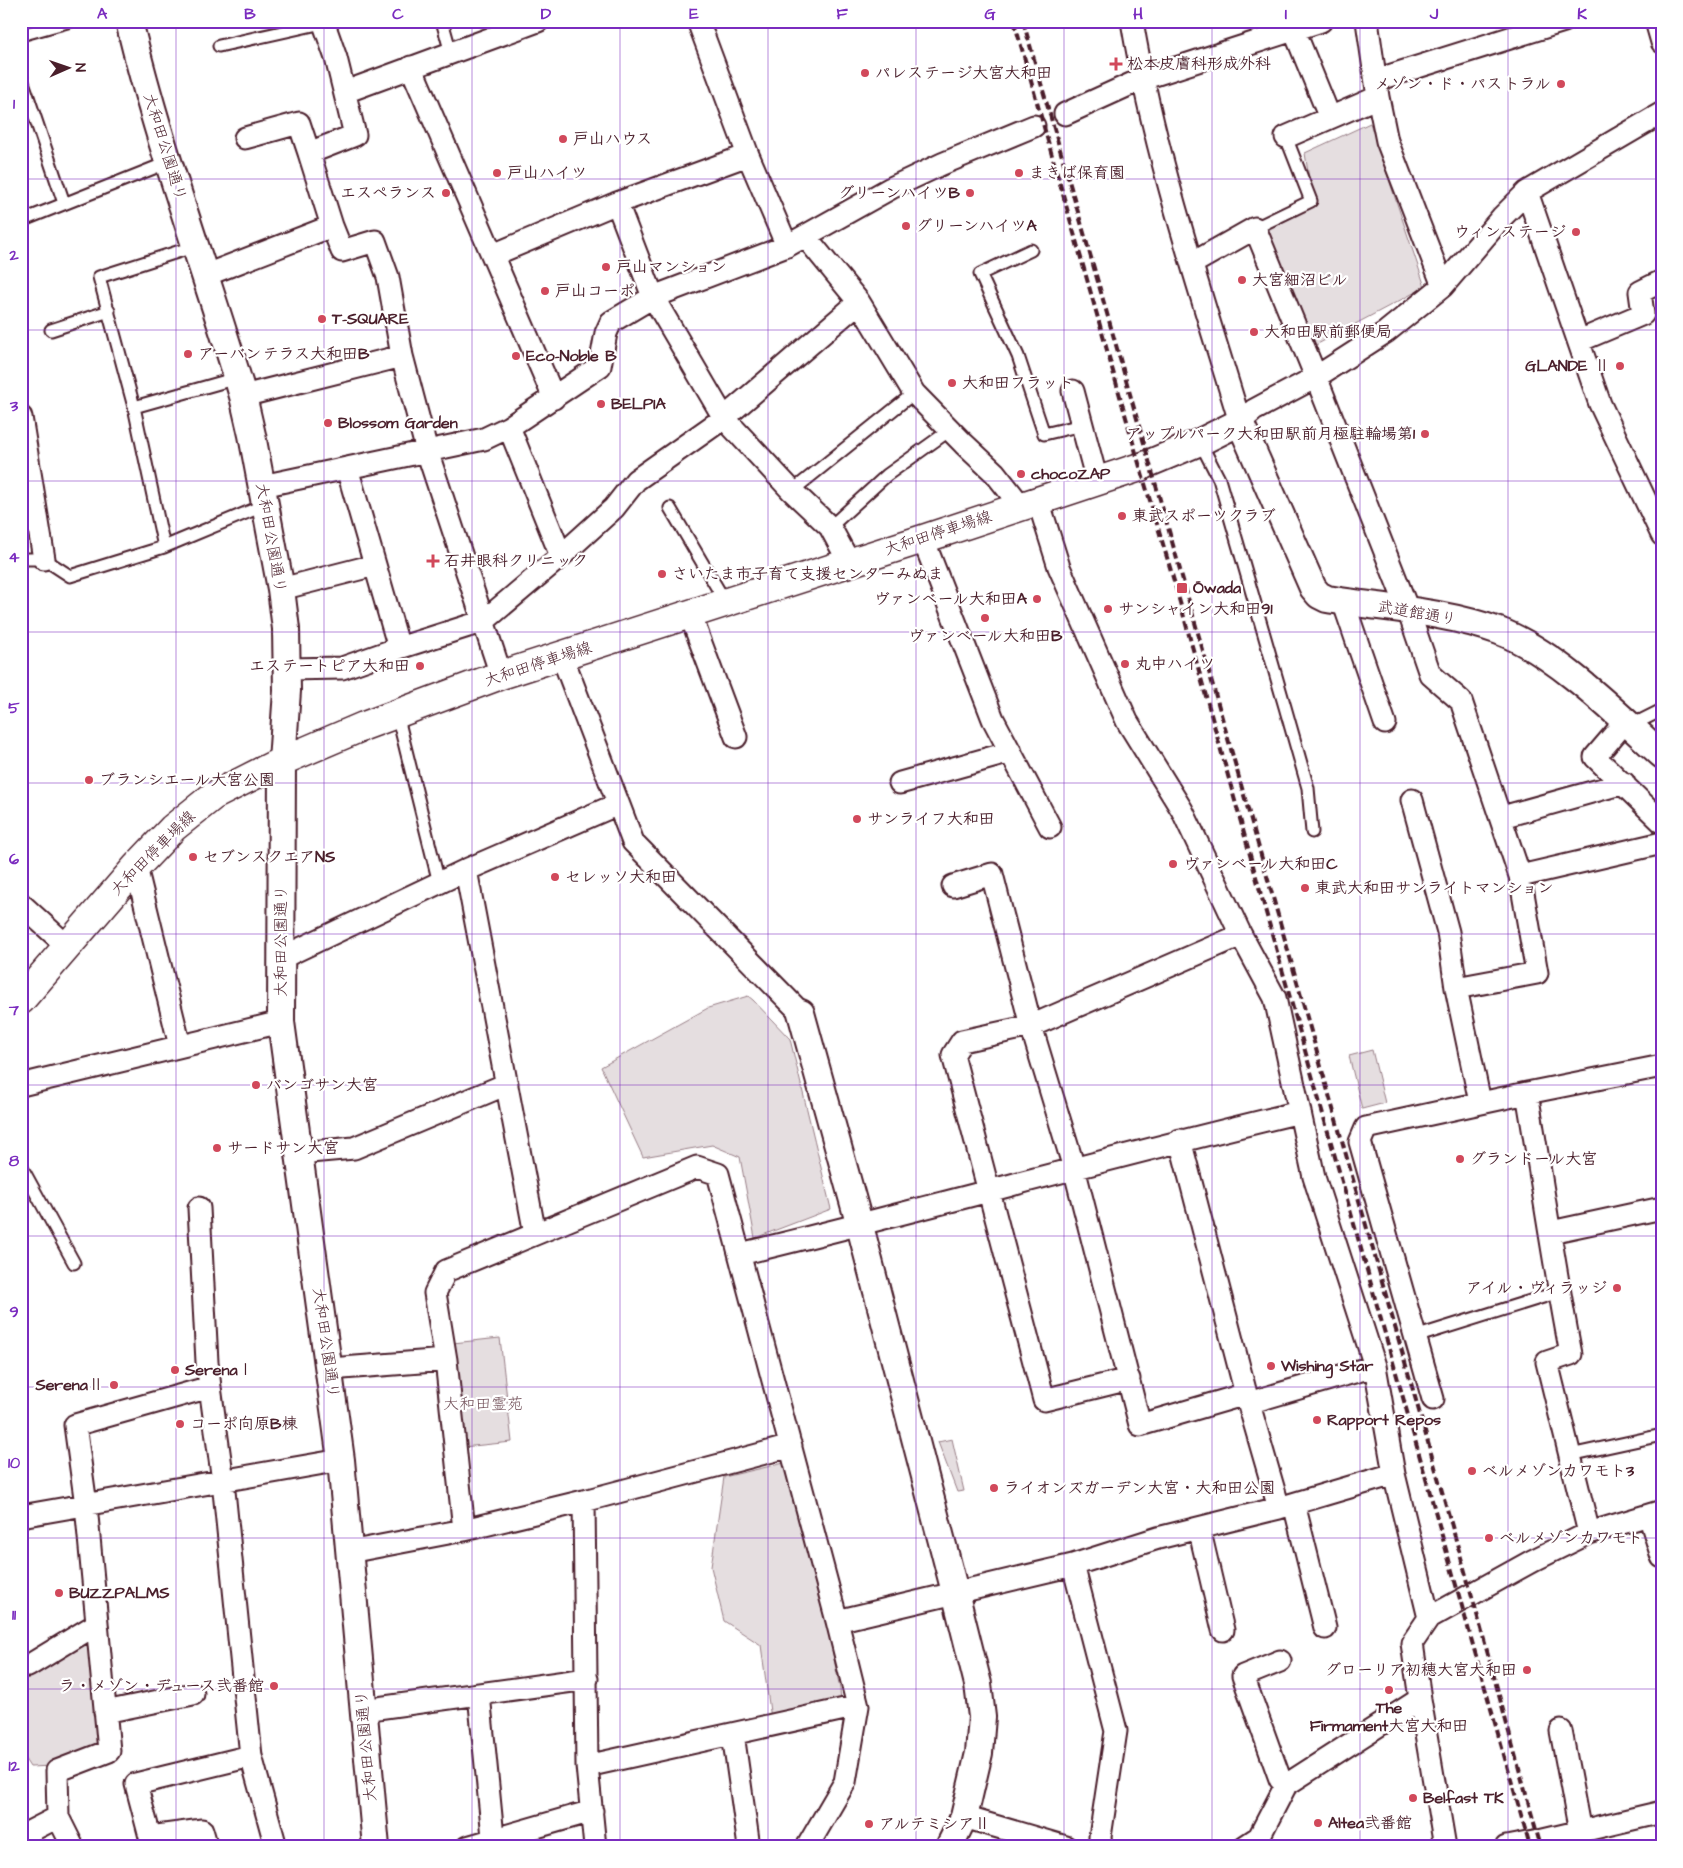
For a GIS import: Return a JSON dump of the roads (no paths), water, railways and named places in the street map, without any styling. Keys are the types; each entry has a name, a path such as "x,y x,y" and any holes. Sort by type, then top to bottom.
{"main road":[{"name":"大和田停車場線","path":"21,1000 136,867 173,828 213,796 282,761 364,726 501,675 1140,467"}],"street":[{"name":"大和田公園通り","path":"129,21 139,63 169,162 240,387 252,435 281,589 286,629 288,691 282,761 280,1022 330,1369 341,1460 376,1847"},
{"path":"344,92 538,21"},
{"path":"698,21 748,155 787,246"},
{"path":"1132,21 1142,79 1155,133 1240,422"},
{"path":"1065,114 1142,79 1321,21"},
{"path":"1367,21 1387,140 1443,286"},
{"path":"1286,136 1330,118 1377,88 1564,21"},
{"path":"1656,21 1662,42"},
{"path":"309,153 355,135 325,22"},
{"path":"1294,30 1330,118"},
{"path":"411,67 554,398"},
{"path":"1140,467 1200,442 1240,422 1254,410 1316,377 1386,332 1443,286 1502,217 1527,192 1662,113"},
{"path":"245,138 299,123 332,226 342,251 375,240 388,277 402,356 427,451 501,675"},
{"path":"263,496 347,468 484,438 509,427 600,366 610,322 652,297 787,246 891,188 942,164 1034,126"},
{"path":"493,255 616,203 748,155"},
{"path":"1527,192 1600,404 1662,535"},
{"path":"616,203 652,297 724,418 792,492 830,527 849,562"},
{"path":"206,275 332,226"},
{"path":"1192,263 1255,228 1408,610 1430,674 1461,701 1520,876 1537,974 1456,988"},
{"path":"805,236 859,302 914,393 950,430 1029,503 1127,721 1182,810 1241,935 1275,998 1314,1178 1375,1366 1394,1474 1429,1618"},
{"path":"1579,341 1643,314 1640,292 1662,281"},
{"path":"287,670 342,668 484,621 614,508 636,480 724,418 859,302"},
{"path":"240,387 402,356"},
{"path":"1073,391 1097,481"},
{"path":"21,417 44,559"},
{"name":"武道館通り","path":"1240,422 1313,588 1319,595 1327,599 1408,610 1478,624 1523,642 1568,674 1662,755"},
{"path":"509,427 561,556"},
{"path":"347,468 399,648"},
{"path":"923,539 993,719 1050,828"},
{"path":"281,589 375,565"},
{"path":"1344,601 1385,723"},
{"path":"690,614 736,737"},
{"path":"562,656 633,842 801,1013 860,1226 978,1684 982,1717 979,1753 964,1817 949,1847"},
{"path":"1628,724 1595,757 1624,783 1662,822"},
{"path":"900,783 1011,752"},
{"path":"1502,818 1624,783"},
{"path":"1412,800 1448,932 1456,988 1480,1102"},
{"path":"281,958 466,870 618,804"},
{"path":"1520,876 1662,844"},
{"path":"136,867 180,1046"},
{"path":"466,870 534,1234"},
{"path":"953,886 992,874 1031,1026 1074,1168 1140,1425 1375,1366"},
{"path":"21,904 67,946"},
{"path":"1129,1379 1044,1400 953,1055 962,1041 1031,1026 1241,935"},
{"path":"21,1084 280,1022"},
{"path":"1433,1399 1360,1142 1366,1128 1526,1092 1662,1066"},
{"path":"299,1153 354,1148 507,1084"},
{"path":"1526,1092 1571,1354 1547,1362 1589,1533"},
{"path":"740,1254 860,1226 1180,1140 1300,1112"},
{"path":"1180,1140 1247,1399 1286,1506 1325,1628"},
{"path":"464,1530 446,1360 435,1294 446,1270 697,1166 718,1174 858,1706 845,1782 808,1847"},
{"path":"199,1208 207,1362 223,1481 251,1756 276,1847"},
{"path":"1551,1232 1662,1208"},
{"path":"330,1369 446,1360"},
{"path":"73,1847 58,1817 57,1771 109,1751 86,1506 75,1425 210,1387"},
{"path":"349,1552 464,1530 584,1501 791,1446"},
{"path":"21,1516 341,1460"},
{"path":"837,1621 1073,1565 1158,1538 1286,1506 1394,1474"},
{"path":"584,1501 587,1766 595,1847"},
{"path":"1445,1847 1412,1643 1429,1618 1532,1561 1589,1533 1655,1513 1662,1557"},
{"path":"1199,1528 1223,1630"},
{"path":"1073,1565 1116,1731 1100,1837 1101,1847"},
{"path":"24,1664 97,1624"},
{"path":"1280,1661 1243,1676 1280,1779 1286,1785"},
{"path":"363,1710 587,1679"},
{"path":"105,1712 194,1694"},
{"path":"478,1694 494,1843"},
{"path":"1244,1847 1260,1837 1286,1785 1420,1700"},
{"path":"587,1766 858,1706"},
{"path":"1561,1731 1580,1832"},
{"path":"733,1734 749,1847"},
{"path":"207,1847 202,1830 150,1837 136,1784 251,1756"},
{"path":"467,1847 494,1843 592,1812"},
{"path":"1506,1847 1580,1832 1662,1812"},
{"path":"21,1836 58,1817"},
{"path":"964,1817 1066,1847"}],"lane":[{"path":"21,35 71,21"},
{"path":"442,21 451,53"},
{"path":"219,46 325,22"},
{"path":"21,76 64,204"},
{"path":"1255,228 1311,201 1286,136"},
{"path":"21,220 169,162"},
{"path":"164,547 134,407 99,277 196,246"},
{"path":"1031,250 980,274 1018,356 1044,434 1082,425"},
{"path":"51,330 109,311"},
{"path":"134,407 240,387"},
{"path":"792,492 914,393"},
{"path":"830,527 887,475 950,430"},
{"path":"1200,442 1219,479 1285,707 1308,788 1312,832"},
{"path":"21,559 44,559 70,576 164,547 263,496"},
{"path":"670,508 726,603"},
{"path":"1628,724 1662,710"},
{"path":"397,714 439,883"},
{"path":"21,1166 74,1263"},
{"path":"1415,1338 1559,1292"},
{"path":"1570,1455 1662,1435"}],"railway":[{"path":"1014,21 1174,581 1530,1847"},
{"path":"1023,21 1470,1589 1541,1847"}],"place":[{"name":"松本皮膚科形成外科","path":"1116,64"},
{"name":"パレステージ大宮大和田","path":"865,73"},
{"name":"メゾン・ド・パストラル","path":"1561,84"},
{"name":"戸山ハウス","path":"563,139"},
{"name":"戸山ハイツ","path":"497,173"},
{"name":"まきば保育園","path":"1019,173"},
{"name":"エスペランス","path":"446,193"},
{"name":"グリーンハイツB","path":"970,193"},
{"name":"グリーンハイツA","path":"906,226"},
{"name":"ウィンステージ","path":"1576,232"},
{"name":"戸山マンション","path":"606,267"},
{"name":"大宮細沼ビル","path":"1242,280"},
{"name":"戸山コーポ","path":"545,291"},
{"name":"T-SQUARE","path":"322,319"},
{"name":"大和田駅前郵便局","path":"1254,332"},
{"name":"アーバンテラス大和田B","path":"188,354"},
{"name":"Eco-Noble B","path":"516,356"},
{"name":"GLANDE Ⅱ","path":"1620,366"},
{"name":"大和田フラット","path":"952,383"},
{"name":"BELPIA","path":"601,404"},
{"name":"Blossom Garden","path":"328,423"},
{"name":"アップルパーク大和田駅前月極駐輪場第1","path":"1425,434"},
{"name":"chocoZAP","path":"1021,474"},
{"name":"東武スポーツクラブ","path":"1122,516"},
{"name":"石井眼科クリニック","path":"433,561"},
{"name":"さいたま市子育て支援センターみぬま","path":"662,574"},
{"name":"Ōwada","path":"1182,588"},
{"name":"ヴァンベール大和田A","path":"1037,599"},
{"name":"サンシャイン大和田91","path":"1108,609"},
{"name":"ヴァンベール大和田B","path":"985,618"},
{"name":"丸中ハイツ","path":"1125,664"},
{"name":"エステートピア大和田","path":"420,666"},
{"name":"ブランシエール大宮公園","path":"89,780"},
{"name":"サンライフ大和田","path":"857,819"},
{"name":"セブンスクエアNS","path":"193,857"},
{"name":"ヴァンベール大和田C","path":"1173,864"},
{"name":"セレッソ大和田","path":"555,877"},
{"name":"東武大和田サンライトマンション","path":"1305,888"},
{"name":"バンゴサン大宮","path":"256,1085"},
{"name":"サードサン大宮","path":"217,1148"},
{"name":"グランドール大宮","path":"1460,1159"},
{"name":"アイル・ヴィラッジ","path":"1617,1288"},
{"name":"Wishing Star","path":"1271,1366"},
{"name":"SerenaⅠ","path":"175,1370"},
{"name":"SerenaⅡ","path":"114,1385"},
{"name":"Rapport Repos","path":"1317,1420"},
{"name":"コーポ向原B棟","path":"180,1424"},
{"name":"ベルメゾンカワモト3","path":"1472,1471"},
{"name":"ライオンズガーデン大宮・大和田公園","path":"994,1488"},
{"name":"ベルメゾンカワモト","path":"1489,1538"},
{"name":"BUZZPALMS","path":"59,1593"},
{"name":"グローリア初穂大宮大和田","path":"1527,1670"},
{"name":"ラ・メゾン・デュース弐番館","path":"274,1686"},
{"name":"The Firmament大宮大和田","path":"1389,1690"},
{"name":"Belfast TK","path":"1413,1798"},
{"name":"Altea弐番館","path":"1318,1823"},
{"name":"アルテミシアⅡ","path":"869,1824"}],"park label":[{"name":"大和田霊苑","path":"483,1404"}]}
